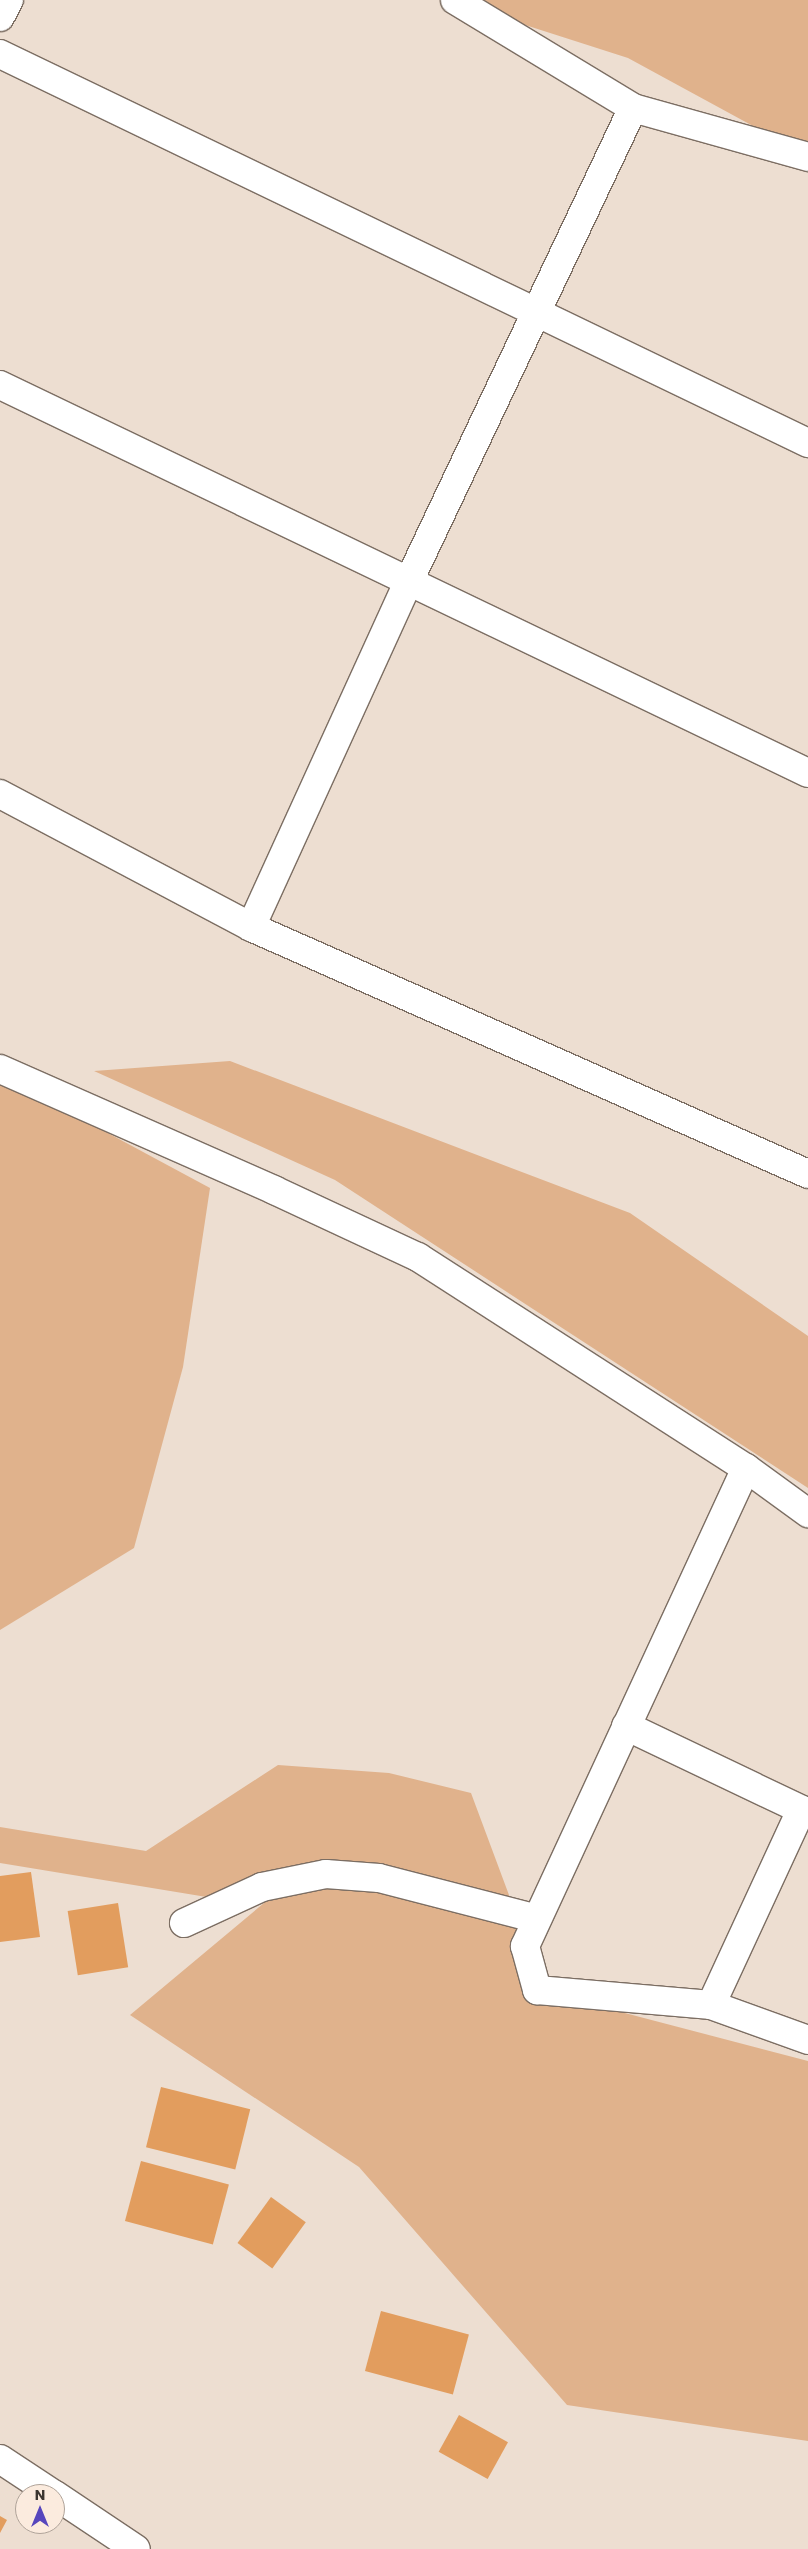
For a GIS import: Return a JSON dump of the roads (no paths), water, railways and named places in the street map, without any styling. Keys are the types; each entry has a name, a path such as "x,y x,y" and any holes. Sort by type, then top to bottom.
{"street":[{"path":"0,17 8,0"},
{"path":"454,0 633,108 808,157"},
{"path":"0,54 808,443"},
{"path":"251,927 408,581 633,108"},
{"path":"0,384 808,772"},
{"path":"0,794 251,927 807,1171"},
{"path":"0,1068 274,1190 418,1257 746,1468 808,1513"},
{"path":"746,1468 525,1946 537,1990 710,2005 808,2040"},
{"path":"626,1726 805,1812 710,2005"},
{"path":"184,1923 262,1887 326,1874 379,1878 537,1919"},
{"path":"0,2459 38,2484"},
{"path":"65,2502 136,2549"}]}
